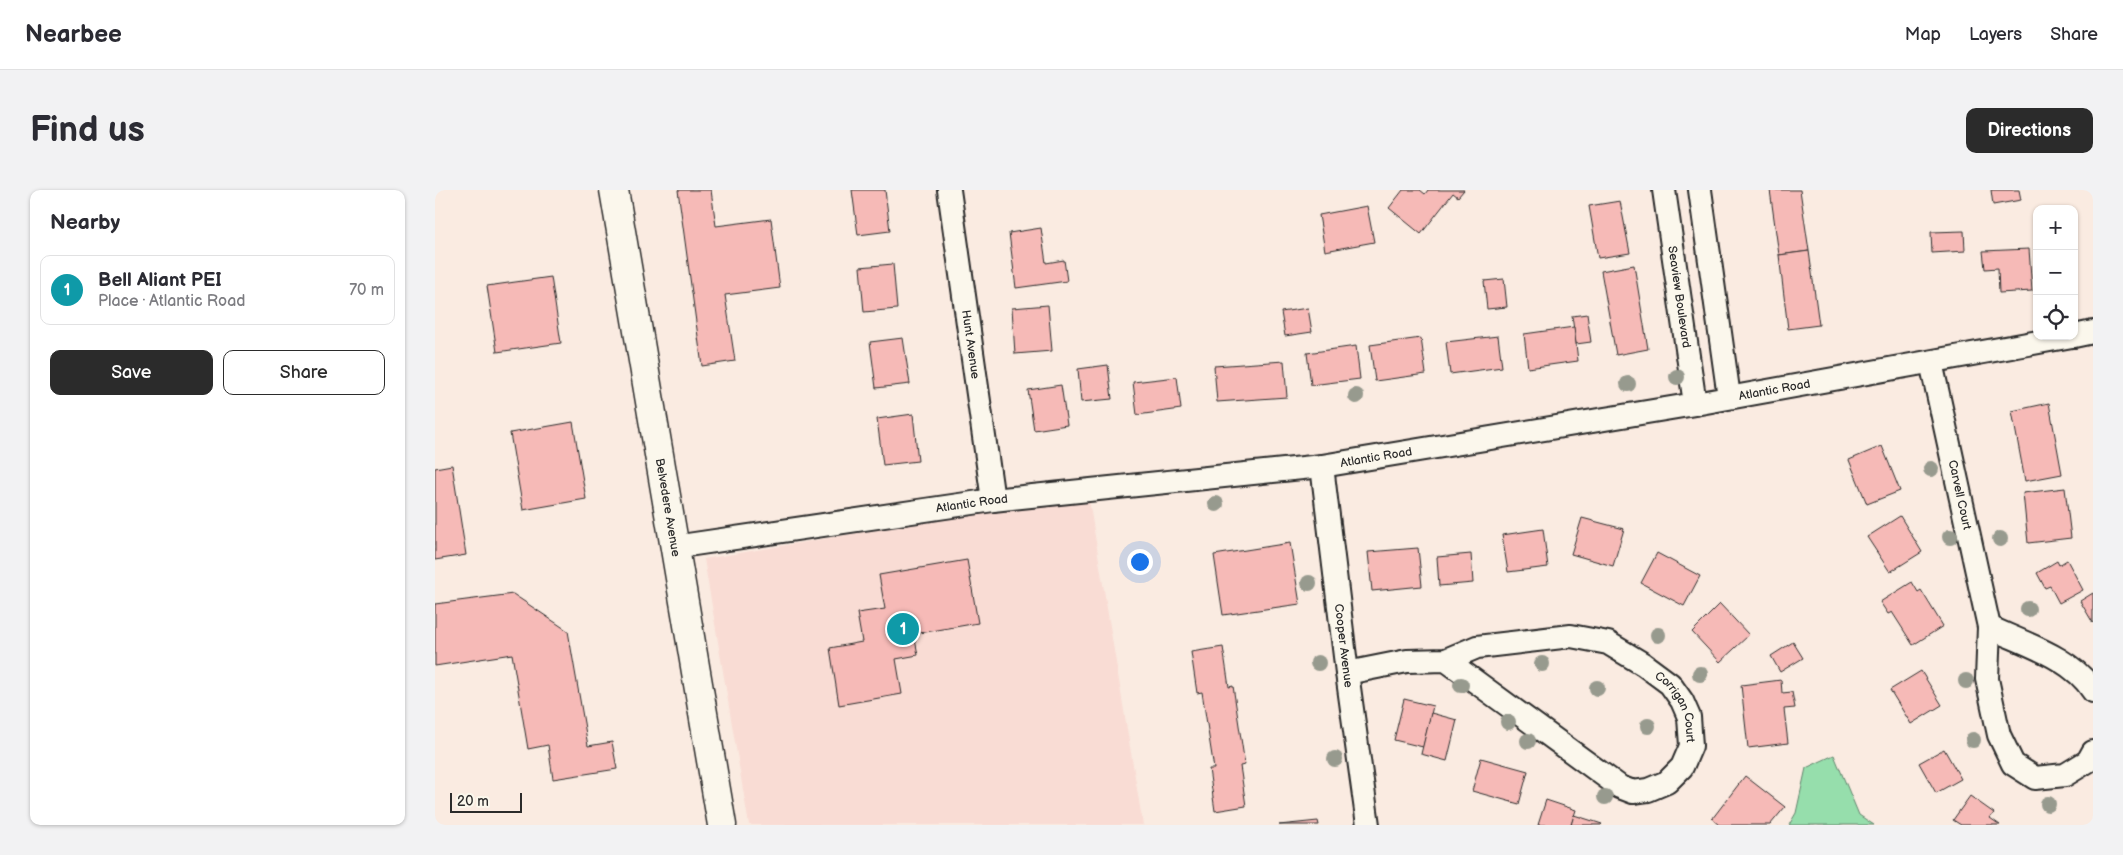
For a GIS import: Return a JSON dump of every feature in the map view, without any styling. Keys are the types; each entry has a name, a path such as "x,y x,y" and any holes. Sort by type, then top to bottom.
{"main road":[{"name":"Belvedere Avenue","path":"614,190 722,825"}],"street":[{"name":"Hunt Avenue","path":"949,190 993,500"},
{"name":"Seaview Boulevard","path":"1664,190 1695,404"},
{"path":"1700,190 1729,397"},
{"name":"Atlantic Road","path":"2078,335 2093,332"},
{"name":"Atlantic Road","path":"674,547 993,500 1322,466 1695,404 2051,340"},
{"name":"Carvell Court","path":"1931,362 1989,628 1987,679 1999,735 2013,764 2035,778 2065,775 2088,761 2093,752"},
{"name":"Cooper Avenue","path":"1322,466 1347,673 1368,825"},
{"path":"1989,628 2059,660 2086,680 2093,691"},
{"name":"Corrigan Court","path":"1347,673 1407,661 1446,660 1477,647 1571,636 1608,643 1643,664 1670,684 1683,701 1689,717 1691,746 1682,767 1667,782 1648,790 1633,792 1620,787 1446,660"}],"shaded area":[{"path":"1088,494 1143,825 749,825 704,559"}],"green space":[{"path":"1834,755 1859,815 1874,825 1789,825 1796,813 1806,768"}],"building":[{"path":"678,190 711,190 716,226 771,219 780,288 725,295 735,361 702,366"},
{"path":"852,190 885,190 890,231 858,235"},
{"path":"1403,190 1420,190 1425,194 1428,190 1464,190 1458,197 1453,193 1421,234 1389,208"},
{"path":"1770,190 1800,190 1809,251 1779,255"},
{"path":"1991,190 2019,190 2021,200 1993,205"},
{"path":"1620,201 1630,253 1598,258 1589,206"},
{"path":"1367,206 1374,242 1325,251 1319,215"},
{"path":"1041,228 1046,263 1064,260 1067,281 1016,288 1009,233"},
{"path":"1964,231 1965,251 1932,253 1931,232"},
{"path":"2029,249 2032,291 1999,293 1998,268 1985,269 1983,251"},
{"path":"1809,251 1819,325 1788,329 1779,255"},
{"path":"893,264 897,309 864,312 860,267"},
{"path":"1634,265 1648,349 1616,355 1601,271"},
{"path":"551,277 561,343 497,352 487,286"},
{"path":"1504,279 1507,307 1487,309 1484,281"},
{"path":"1048,305 1052,351 1015,354 1012,308"},
{"path":"1308,308 1312,332 1285,336 1281,312"},
{"path":"1587,314 1591,342 1576,344 1572,316"},
{"path":"1574,327 1578,361 1528,368 1524,334"},
{"path":"1498,336 1502,367 1450,374 1446,342"},
{"path":"903,338 910,384 876,388 870,342"},
{"path":"1421,338 1426,374 1375,381 1370,345"},
{"path":"1356,346 1360,379 1311,385 1307,353"},
{"path":"1284,361 1287,397 1217,402 1214,366"},
{"path":"1108,365 1112,399 1081,402 1078,369"},
{"path":"1177,377 1181,409 1137,415 1133,382"},
{"path":"1061,385 1067,425 1034,430 1028,390"},
{"path":"2049,403 2062,474 2025,481 2012,411"},
{"path":"913,414 918,461 883,465 877,419"},
{"path":"573,422 586,499 523,510 510,433"},
{"path":"1882,446 1900,491 1867,504 1849,460"},
{"path":"452,465 466,555 435,560 435,468"},
{"path":"2065,488 2071,538 2028,543 2023,493"},
{"path":"1900,516 1922,552 1890,572 1867,537"},
{"path":"1582,518 1624,529 1613,566 1571,554"},
{"path":"1543,529 1548,567 1508,572 1502,535"},
{"path":"1290,543 1300,604 1223,615 1214,555"},
{"path":"1418,548 1422,586 1372,591 1368,552"},
{"path":"1657,553 1700,576 1684,606 1641,583"},
{"path":"1471,554 1473,583 1439,586 1437,557"},
{"path":"967,560 978,623 914,634 918,655 896,659 902,694 839,705 830,648 862,642 857,613 885,609 879,575"},
{"path":"2067,560 2083,590 2059,603 2050,586 2045,588 2037,573 2057,561 2059,565"},
{"path":"1912,582 1918,592 1921,590 1943,626 1913,645 1892,612 1888,614 1880,602"},
{"path":"2093,593 2093,623 2080,601"},
{"path":"513,594 568,631 588,746 612,742 617,769 553,779 548,745 528,749 512,654 435,666 435,604"},
{"path":"1720,604 1749,635 1720,662 1692,632"},
{"path":"1793,642 1803,658 1780,672 1771,656"},
{"path":"1223,647 1229,687 1233,686 1245,765 1240,766 1246,806 1215,811 1209,769 1214,769 1202,692 1197,693 1191,652"},
{"path":"1921,671 1942,705 1911,724 1890,690"},
{"path":"1781,680 1782,693 1792,692 1795,708 1784,709 1788,743 1748,748 1741,685"},
{"path":"1404,699 1433,706 1423,747 1394,740"},
{"path":"1431,713 1457,720 1447,761 1421,754"},
{"path":"1944,749 1961,779 1936,793 1919,763"},
{"path":"1481,758 1528,771 1519,804 1472,791"},
{"path":"1745,776 1785,807 1770,825 1719,825 1712,819"},
{"path":"1970,796 1994,813 1990,818 2000,825 1961,825 1953,820"},
{"path":"1546,800 1576,810 1571,825 1538,825"},
{"path":"1574,815 1602,824 1571,825"},
{"path":"1318,821 1319,825 1279,825"}],"place":[{"name":"Bell Aliant PEI","path":"903,629"}]}
